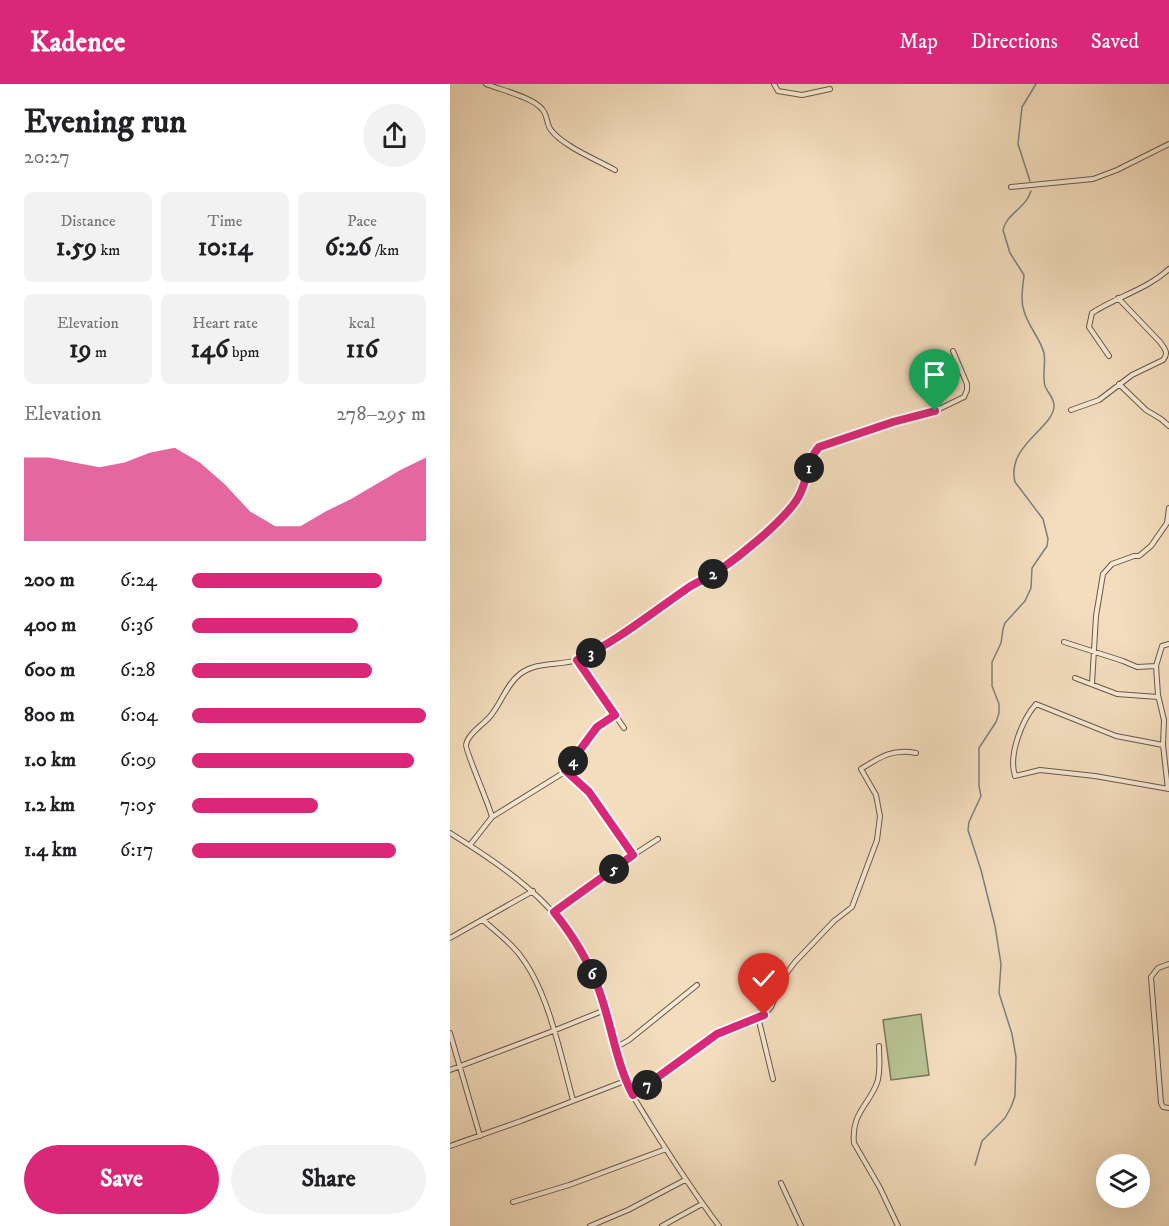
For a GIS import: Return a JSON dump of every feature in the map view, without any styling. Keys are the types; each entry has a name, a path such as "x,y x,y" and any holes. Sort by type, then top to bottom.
{"street":[{"path":"486,84 542,108 549,128 557,137 615,170"},
{"path":"774,84 778,91 802,95 830,89"},
{"path":"1011,187 1093,179 1118,171 1169,144"},
{"path":"1109,356 1089,327 1092,313 1118,298 1152,284 1169,269"},
{"path":"1071,410 1099,400 1119,384 1163,360 1166,353 1160,342 1118,298"},
{"path":"492,817 490,807 466,751 466,744 491,716 504,692 520,674 540,666 577,660 635,627 687,588 715,573 765,533 795,502 803,488 813,454 819,447 893,422 935,411 964,397 968,390 967,384 953,351"},
{"path":"1119,384 1146,410 1169,426"},
{"path":"1092,684 1096,616 1103,574 1112,564 1139,556 1151,546 1167,523 1169,508"},
{"path":"1064,642 1137,667 1156,666"},
{"path":"1163,745 1116,736 1036,704 1018,739 1012,766 1015,776 1040,770 1095,776 1168,789 1163,745 1164,720 1158,697 1156,666 1162,646 1169,644"},
{"path":"577,660 624,728"},
{"path":"1075,678 1117,694 1158,697"},
{"path":"470,845 492,817 565,770 597,727 615,715"},
{"path":"633,1095 717,1034 758,1017 771,1007 786,974 795,962 834,921 852,907 860,890 876,840 880,816 876,795 861,770 894,751 916,753"},
{"path":"565,770 589,792 633,855"},
{"path":"450,833 533,891 570,931 600,993 625,1081 685,1180 719,1226"},
{"path":"554,912 658,839"},
{"path":"450,938 533,891"},
{"path":"483,920 517,951 540,990 573,1100"},
{"path":"1169,964 1158,968 1151,977 1161,1103 1163,1107 1169,1108"},
{"path":"615,1048 629,1040 697,985"},
{"path":"450,1070 604,1010"},
{"path":"758,1017 773,1079"},
{"path":"450,1033 480,1136"},
{"path":"879,1046 877,1085 863,1106 853,1135 854,1143 880,1188 898,1226"},
{"path":"450,1146 625,1081"},
{"path":"513,1202 569,1185 666,1149"},
{"path":"590,1226 628,1210 685,1180"},
{"path":"781,1183 801,1226"},
{"path":"662,1226 702,1204"}],"green space":[{"path":"921,1014 929,1075 891,1080 883,1020"}],"waterway":[{"path":"1030,181 1018,144 1022,107 1036,84"},
{"path":"975,1165 982,1141 1005,1118 1011,1107 1015,1096 1016,1057 1012,1034 999,993 1001,964 995,926 968,830 969,822 981,796 979,748 996,722 999,713 999,704 992,686 992,662 1001,643 1005,623 1025,601 1031,588 1032,568 1047,546 1048,539 1043,519 1015,482 1014,469 1023,448 1046,423 1054,407 1044,382 1044,353 1028,322 1023,306 1024,275 1010,253 1003,230 1005,224 1025,202 1031,191"}],"route":[{"path":"764,1015 729,1027 717,1034 633,1095 625,1081 600,993 570,931 554,912 633,855 589,792 565,770 597,727 615,715 577,660 612,642 687,588 715,573 765,533 795,502 803,488 813,454 819,447 893,422 935,411"}]}
